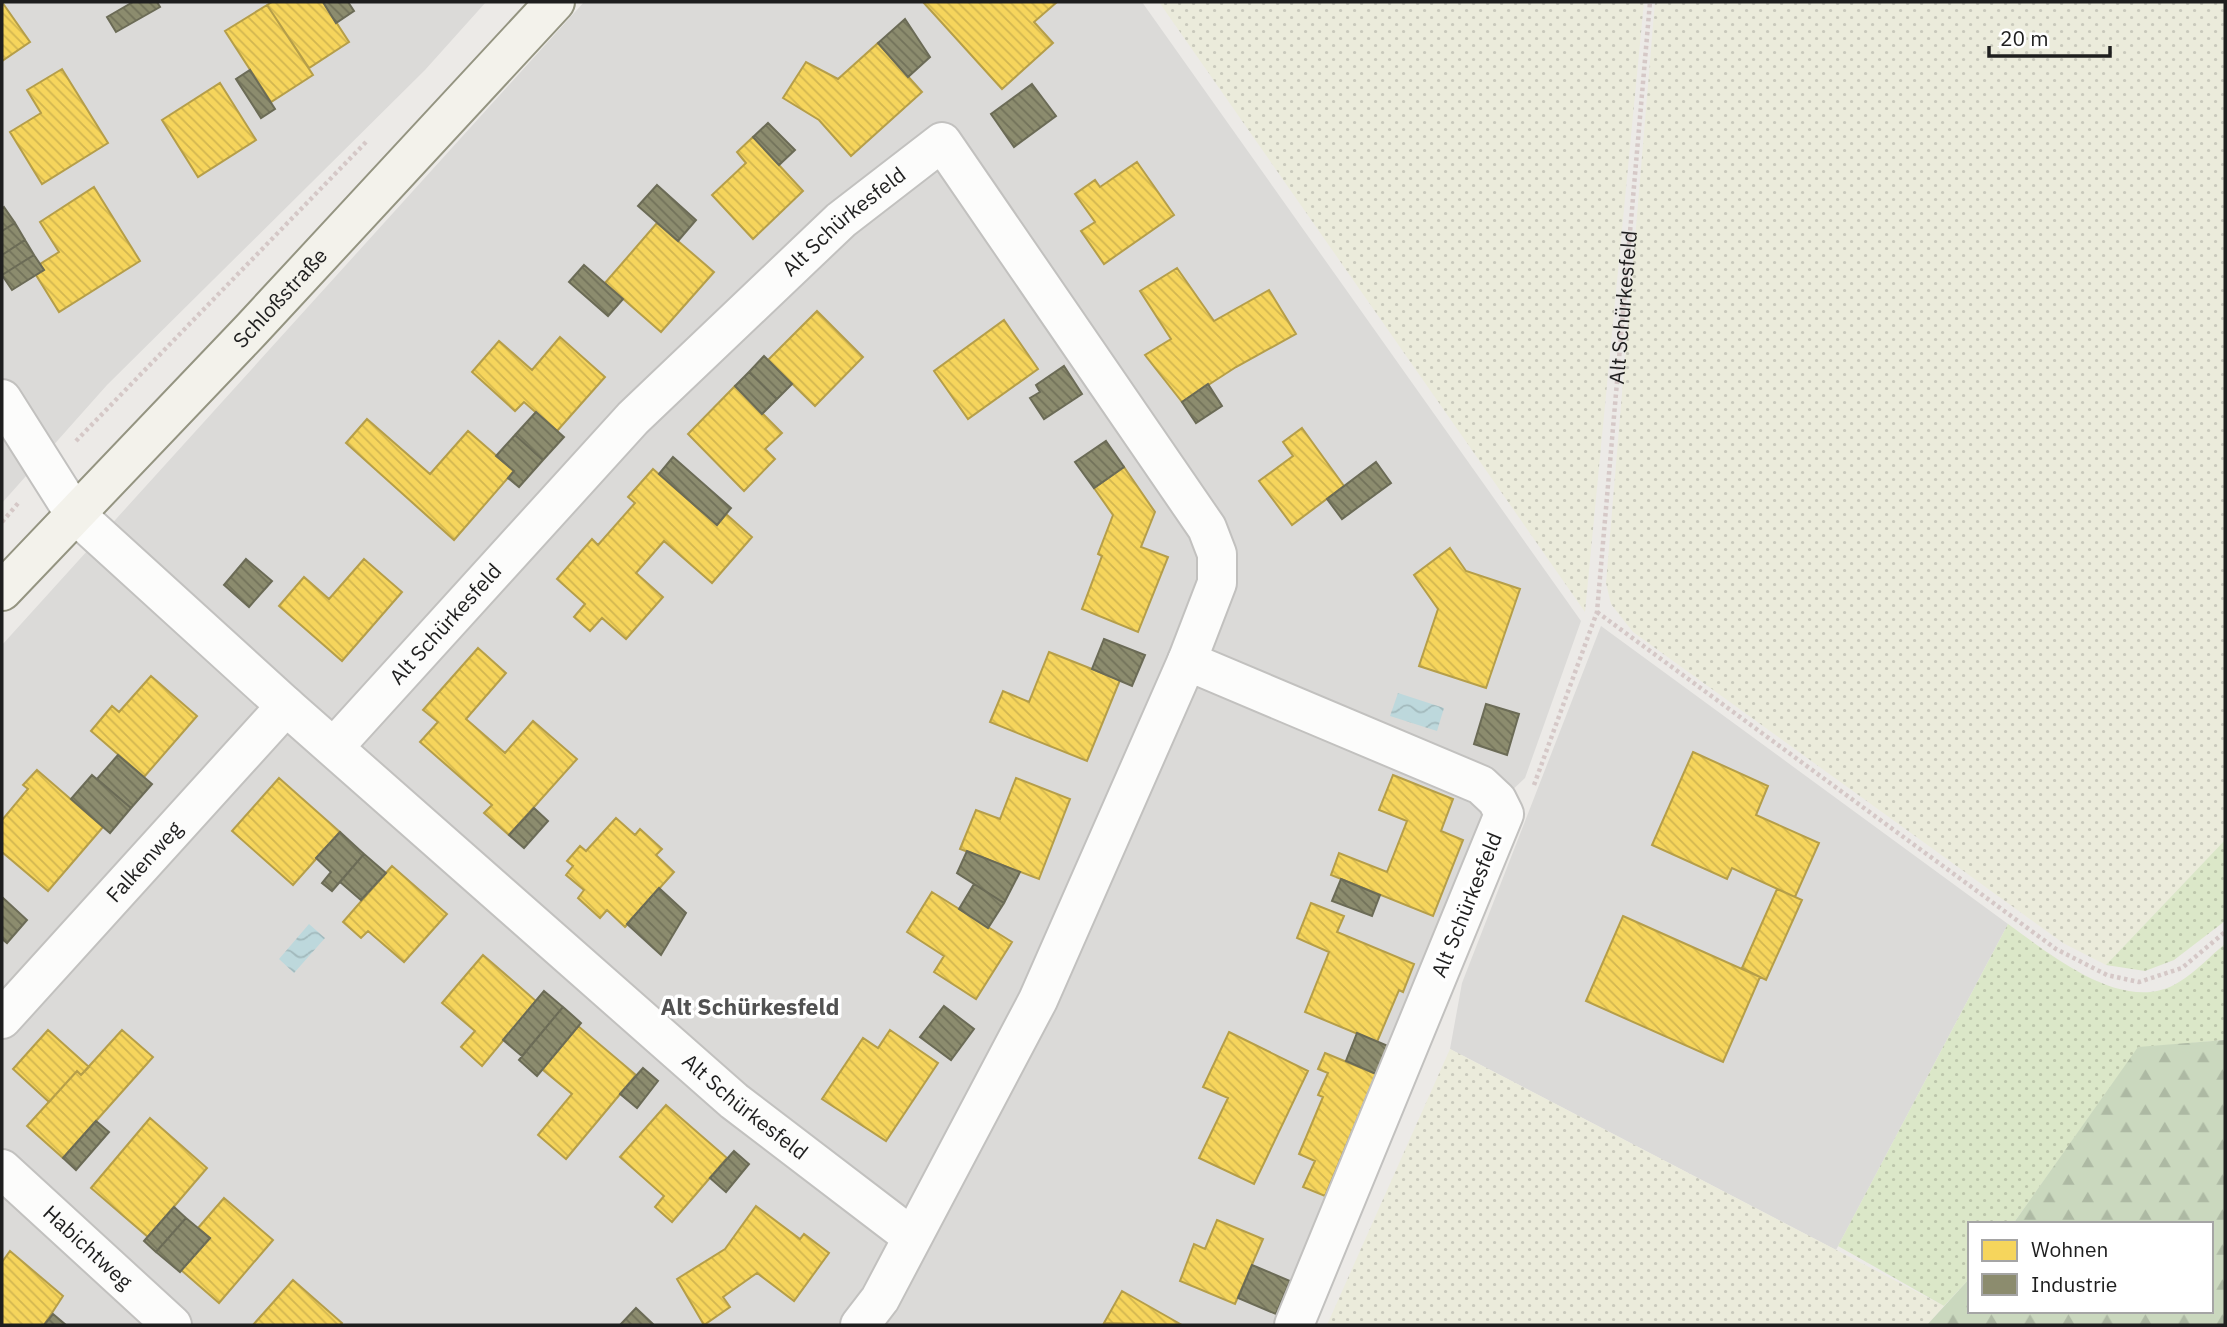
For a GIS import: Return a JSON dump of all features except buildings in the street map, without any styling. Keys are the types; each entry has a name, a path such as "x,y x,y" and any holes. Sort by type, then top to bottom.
{"main road":[{"name":"Schloßstraße","path":"2,591 260,320 555,2"}],"street":[{"name":"Alt Schürkesfeld","path":"334,747 633,418 841,220 942,142 1207,528 1217,554 1217,583 1187,661 1038,1000 880,1299 860,1325"},
{"name":"Alt Schürkesfeld","path":"2,399 74,513 286,706 734,1101 912,1237"},
{"name":"Alt Schürkesfeld","path":"1187,661 1481,785 1497,800 1504,814 1294,1325"},
{"name":"Falkenweg","path":"2,1019 286,706"},
{"name":"Habichtweg","path":"2,1169 172,1325"}],"path":[{"name":"Alt Schürkesfeld","path":"1504,814 1535,783 1597,612 1650,2"},
{"path":"2,522 48,470 376,131"},
{"path":"1597,612 2056,950 2107,975 2139,982 2182,968 2225,932"}],"shaded area":[{"path":"2,2 486,2 425,70 107,385 2,503"},
{"path":"584,2 1142,2 1581,621 1525,778 1488,813 1279,1325 2,1325 2,645"},
{"path":"1601,626 2008,924 1836,1250 1450,1049 1462,983"}],"green space":[{"path":"1159,2 1644,2 1585,612"},
{"path":"1655,2 2225,2 2225,840 2106,965 2063,943 1633,632 1611,604 1606,583"},
{"path":"2225,840 2225,921 2174,960 2145,971 2106,965"},
{"path":"2008,924 2066,965 2112,987 2135,992 2158,991 2179,982 2225,944 2225,1040 2138,1048 2014,1222 1968,1222 1968,1280 1944,1306 1838,1246"},
{"path":"2225,1040 2225,1325 1927,1325 1968,1280 1968,1313 2213,1313 2213,1222 2014,1222 2138,1047"},
{"path":"1450,1049 1944,1306 1927,1325 1327,1325"}],"water":[{"path":"1398,693 1444,708 1437,731 1390,716"},
{"path":"309,924 325,938 294,973 279,959"}],"district":[{"name":"Alt Schürkesfeld","path":"750,1007"}]}
